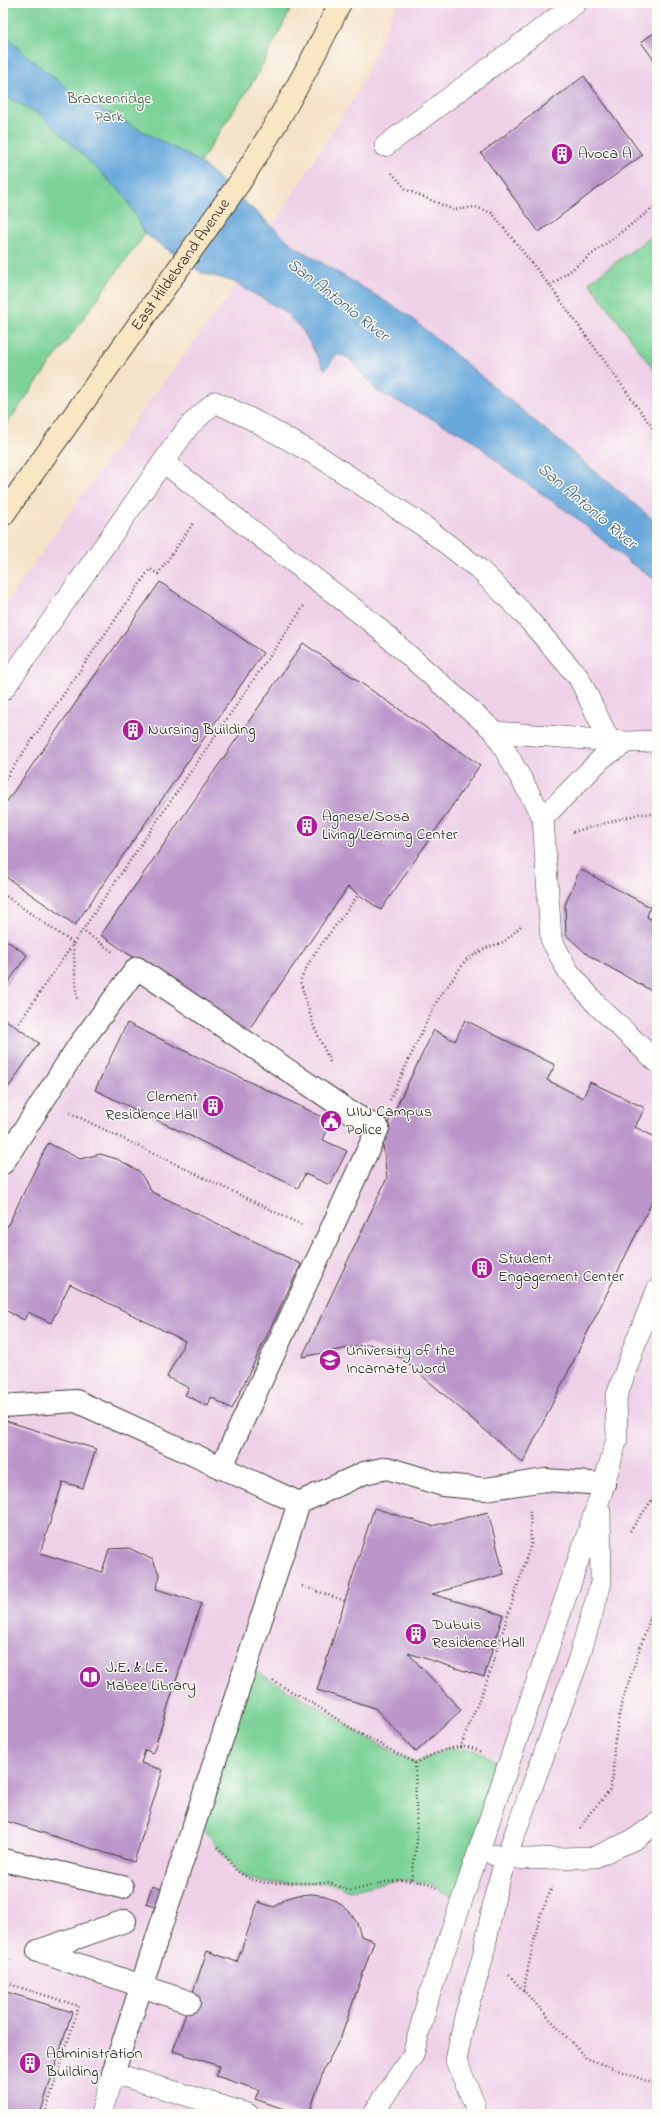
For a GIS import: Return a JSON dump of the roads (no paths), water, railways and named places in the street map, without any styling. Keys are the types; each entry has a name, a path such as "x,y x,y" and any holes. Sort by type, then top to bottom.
{"main road":[{"name":"East Hildebrand Avenue","path":"3,515 240,182 276,126 299,85 340,3"}],"street":[{"path":"3,1163 79,1045 137,968 348,1111 378,1128 221,1468"},
{"path":"3,1406 76,1401 299,1503"},
{"path":"113,2073 299,1503 364,1474 387,1468 443,1485 471,1488 485,1489 545,1480 602,1490"},
{"path":"3,1860 122,1887"},
{"path":"124,1920 38,1951 189,2002"}],"lane":[{"path":"385,146 576,3"},
{"path":"3,690 188,426 215,402 251,419 333,466 425,527 479,569 521,611 579,678 618,741"},
{"path":"162,462 370,621 495,732 543,818 551,939 568,971 597,1005 657,1062"},
{"path":"495,732 618,741 657,742"},
{"path":"543,818 618,741"},
{"path":"374,2114 383,2098 413,2055 429,1996 602,1490 617,1439 616,1398 635,1344 657,1290"},
{"path":"475,2114 475,2105 456,2061 465,2016 484,1948 496,1891 506,1858 578,1661 601,1582 602,1490"},
{"path":"478,1852 506,1858 595,1857 635,1839 657,1823"},
{"path":"101,2114 113,2073 248,2114"}],"water":[{"name":"San Antonio River","path":"3,31 23,53 77,96 200,162 294,246 408,315 657,523 657,581 629,562 575,517 505,468 470,438 377,391 349,358 337,354 325,370 303,331 284,311 232,281 202,273 145,234 125,196 41,115 3,95"}],"place":[{"name":"Avoca A","path":"562,154"},
{"name":"Nursing Building","path":"133,730"},
{"name":"Agnese/Sosa Living/Learning Center","path":"307,826"},
{"name":"Clement Residence Hall","path":"213,1106"},
{"name":"UIW Campus Police","path":"331,1121"},
{"name":"Student Engagement Center","path":"482,1268"},
{"name":"University of the Incarnate Word","path":"330,1360"},
{"name":"Dubuis Residence Hall","path":"416,1634"},
{"name":"J.E. & L.E. Mabee Library","path":"90,1677"},
{"name":"Administration Building","path":"30,2063"}],"park label":[{"name":"Brackenridge Park","path":"109,108"}]}
